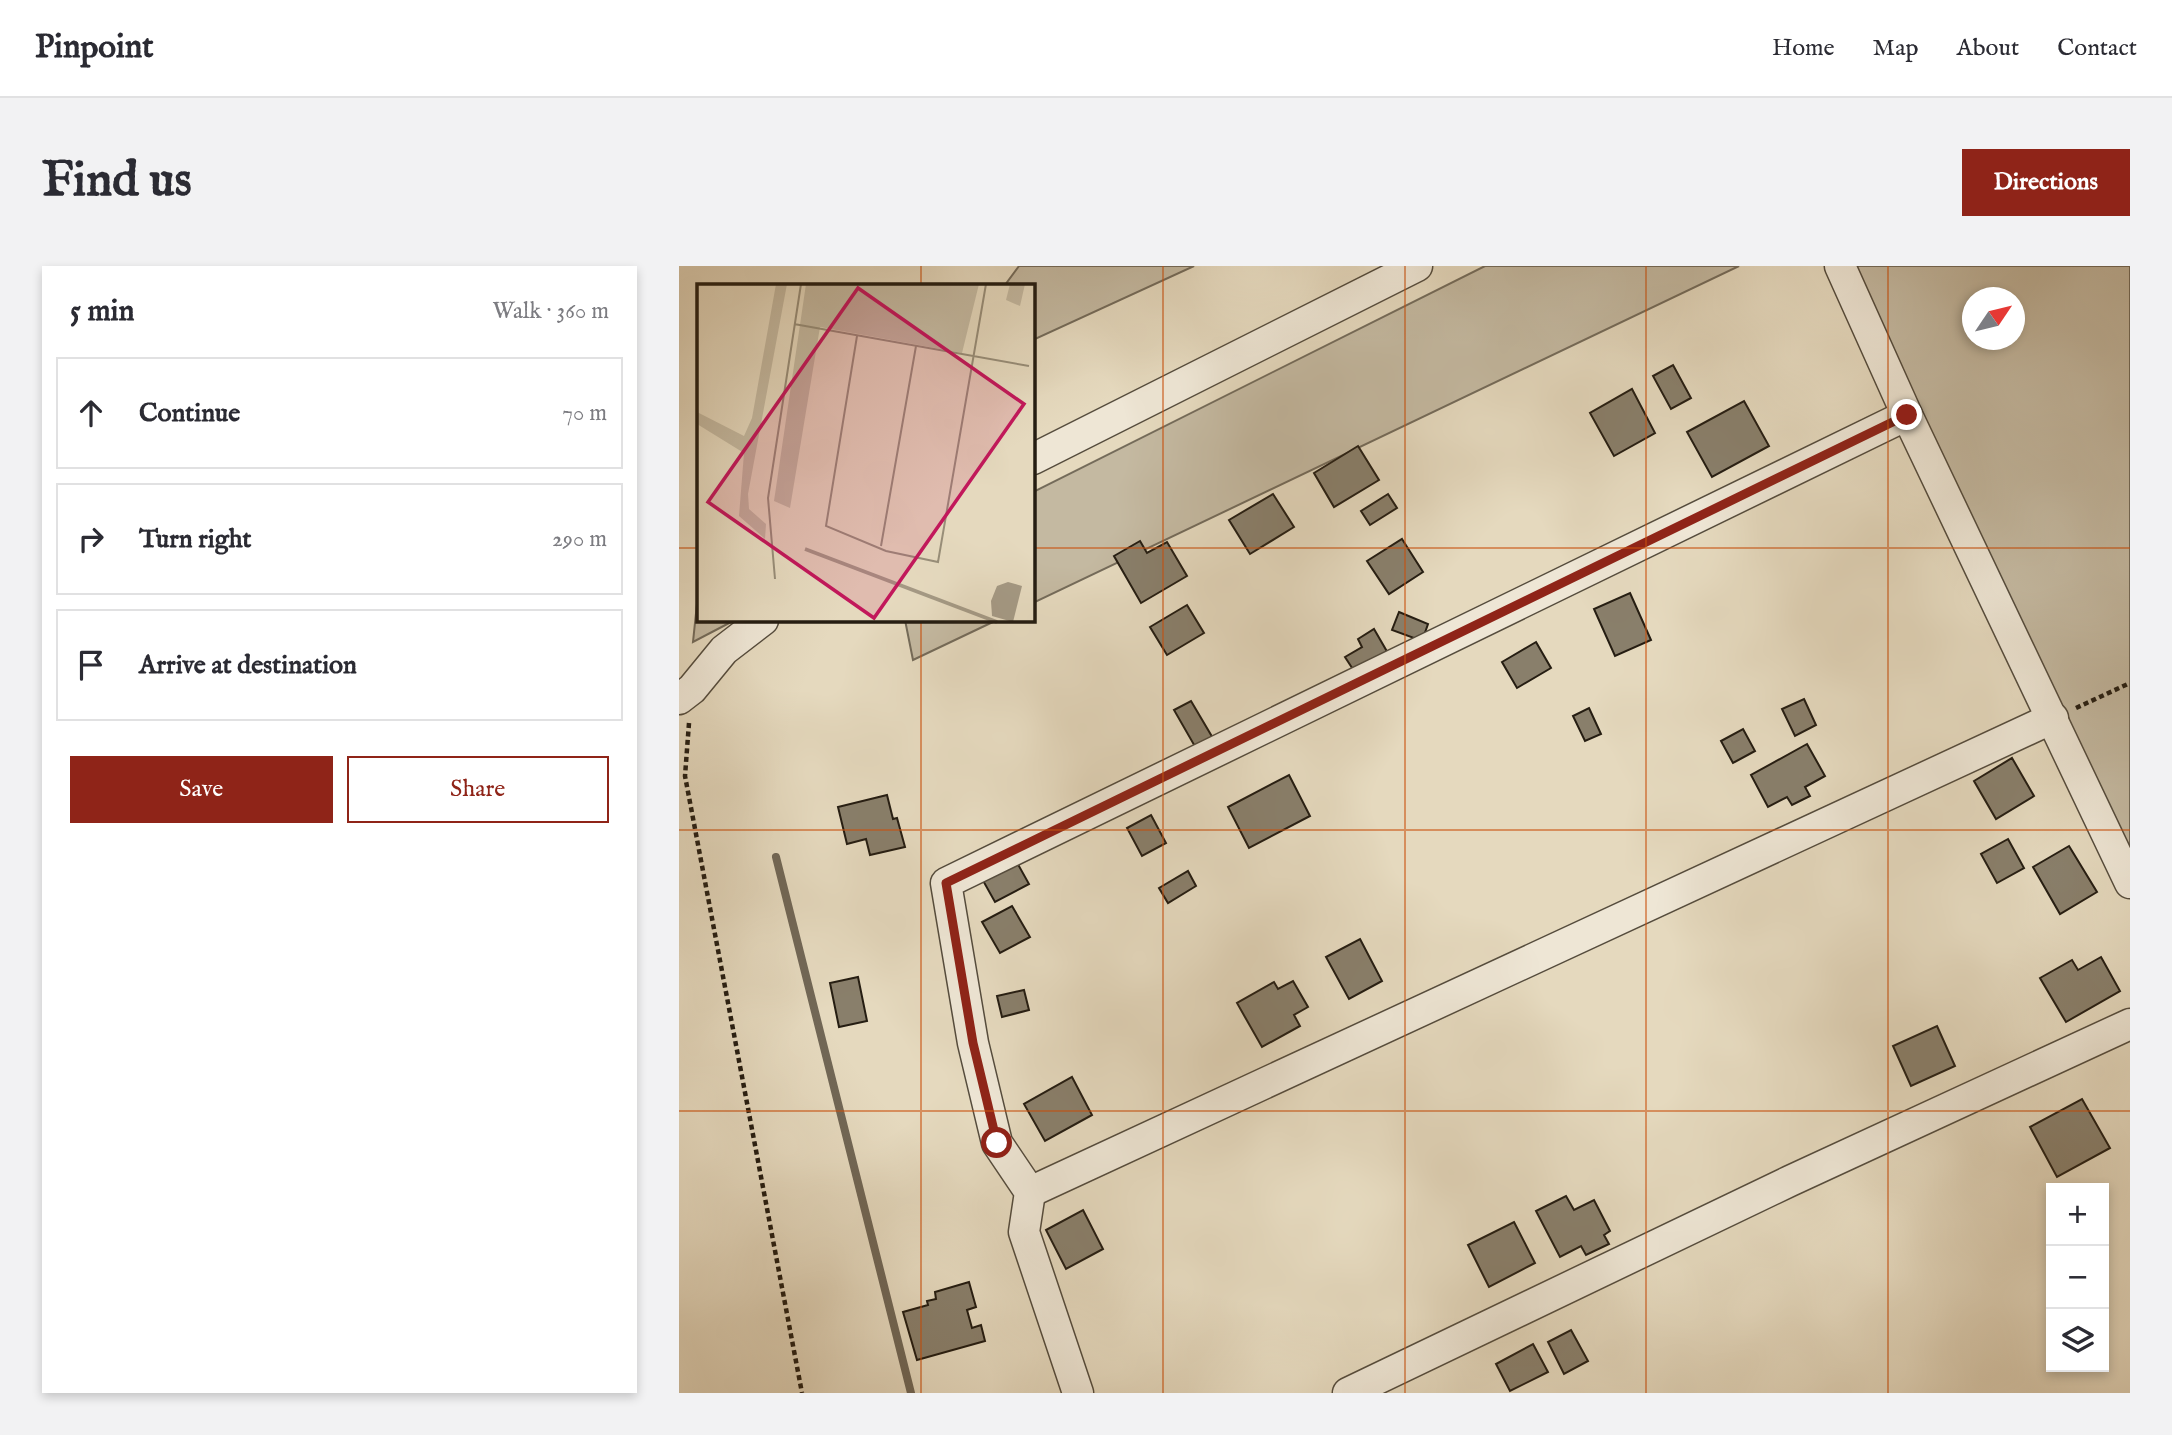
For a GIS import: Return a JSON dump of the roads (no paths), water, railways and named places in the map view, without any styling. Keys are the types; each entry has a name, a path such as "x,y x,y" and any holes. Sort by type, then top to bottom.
{"street":[{"path":"1034,458 1417,266"},
{"path":"1840,266 1907,415 2130,883"},
{"path":"1078,1393 1024,1232 1030,1192 997,1143 973,1043 946,883 1907,415"},
{"path":"686,694 724,650 762,621"},
{"path":"1030,1192 2053,718"},
{"path":"1349,1393 1790,1181 2130,1024"}],"waterway":[{"path":"776,857 911,1393"}]}
